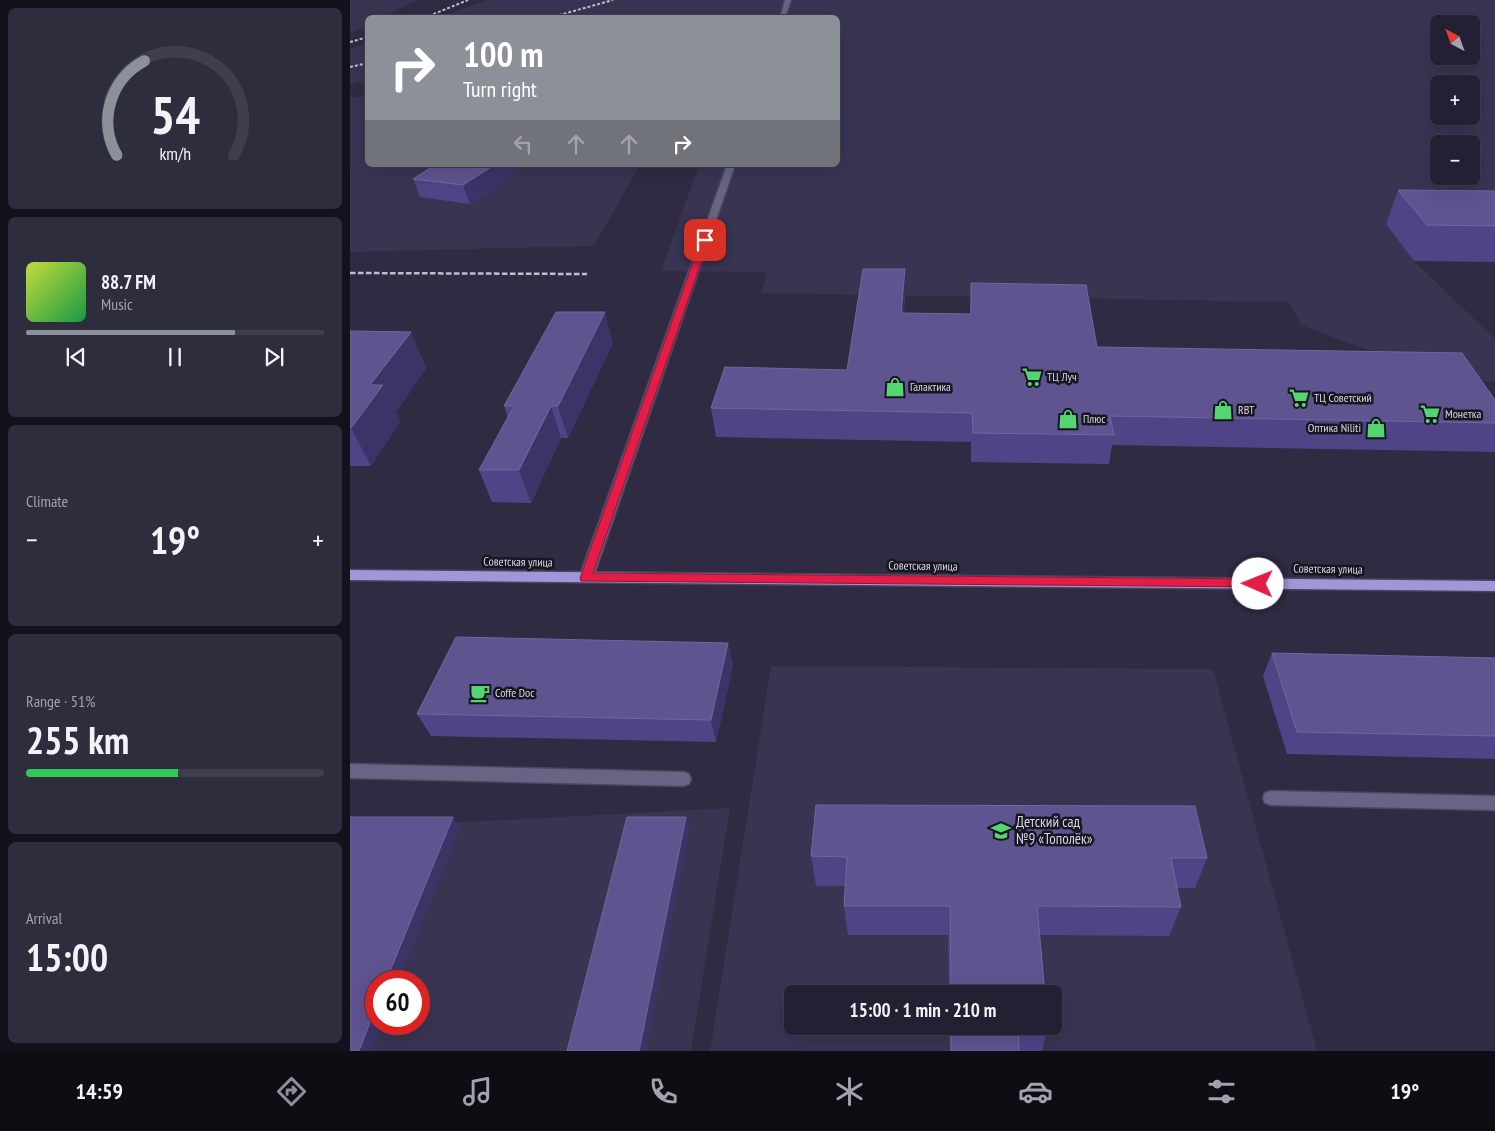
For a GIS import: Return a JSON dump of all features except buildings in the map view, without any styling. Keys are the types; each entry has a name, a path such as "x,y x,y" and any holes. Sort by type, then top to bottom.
{"main road":[{"name":"Советская улица","path":"350,576 1495,586"}],"lane":[{"path":"783,15 788,0"},
{"path":"586,578 730,167"},
{"path":"350,771 683,779"},
{"path":"1271,798 1495,804"}],"shaded area":[{"path":"350,0 418,0 387,15 365,15 365,27 350,34"},
{"path":"487,0 1495,0 1495,225 1414,261 1495,339 1495,381 1449,381 1301,325 1289,302 761,293 767,272 661,271 698,167 840,167 840,15 446,15"},
{"path":"365,44 365,82 350,84 350,49"},
{"path":"365,96 365,167 639,167 594,246 350,252 350,97"},
{"name":"Детский сад №9 «Тополёк»","path":"771,666 1213,669 1317,1051 710,1051"},
{"path":"730,808 691,1051 350,1051 350,828"}],"railway":[{"path":"431,15 468,0"},
{"path":"560,15 613,0"},
{"path":"350,42 365,38"},
{"path":"350,67 365,64"},
{"path":"350,273 587,274"}],"place":[{"name":"ТЦ Луч","path":"1032,377"},
{"name":"Галактика","path":"895,387"},
{"name":"ТЦ Советский","path":"1299,398"},
{"name":"RBT","path":"1223,410"},
{"name":"Монетка","path":"1430,414"},
{"name":"Плюс","path":"1068,419"},
{"name":"Оптика Niliti","path":"1376,428"},
{"name":"Coffe Doc","path":"480,693"},
{"name":"Детский сад №9 «Тополёк»","path":"1001,831"}],"route":[{"path":"705,240 586,578 1258,584"}]}
